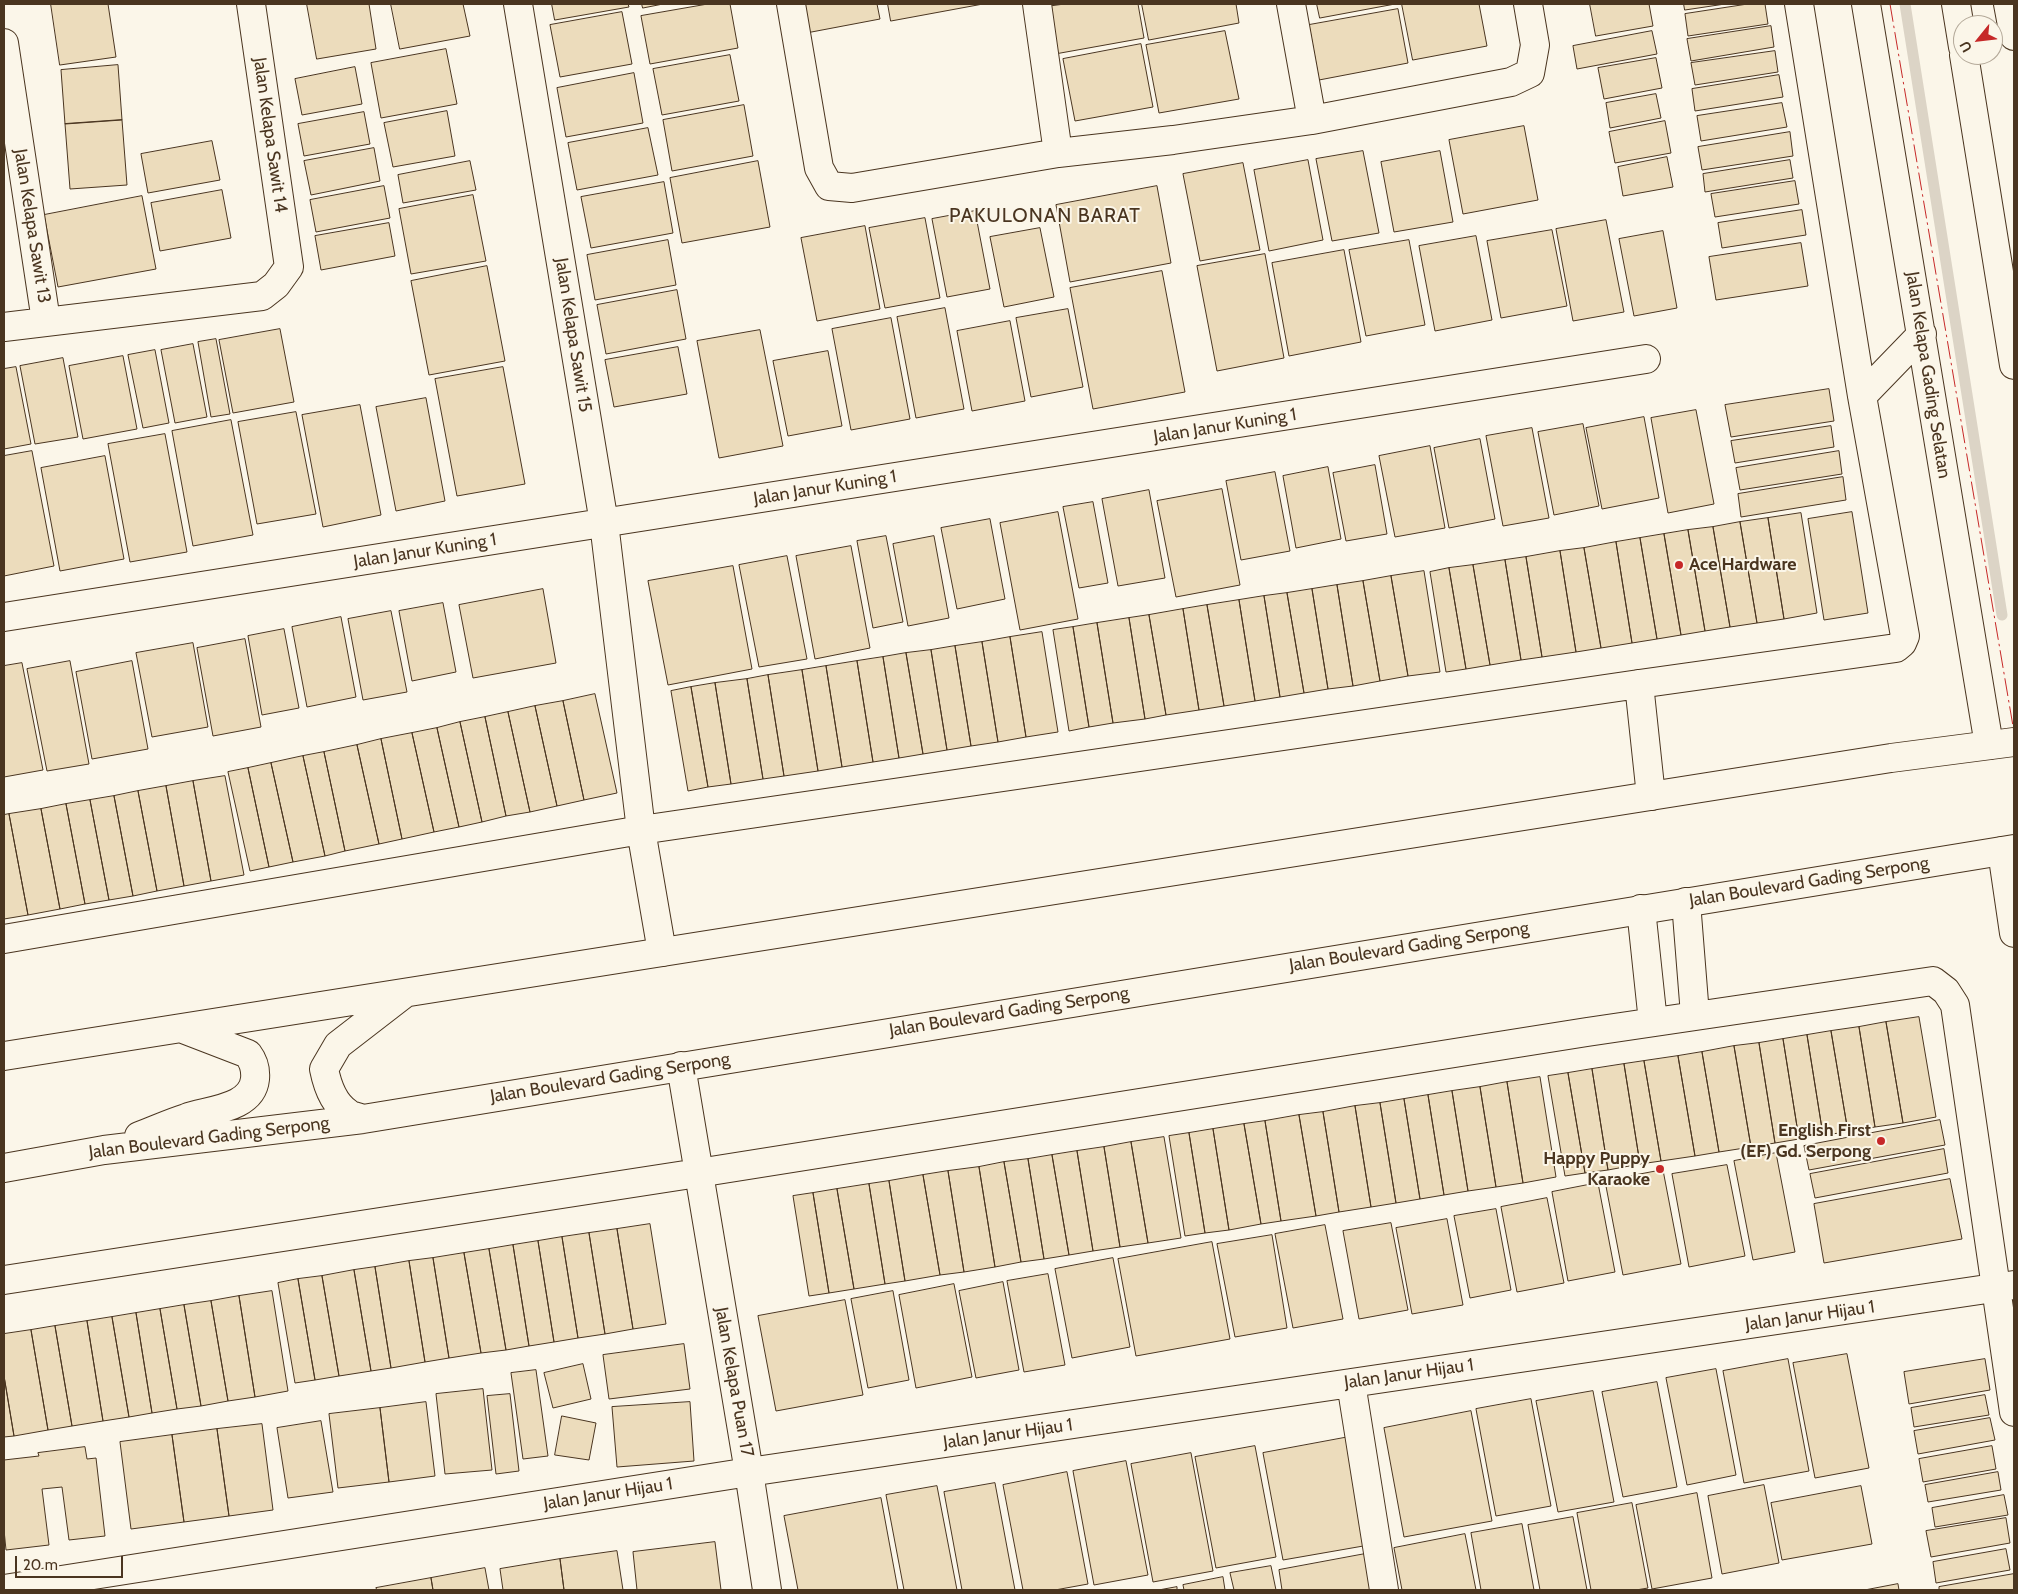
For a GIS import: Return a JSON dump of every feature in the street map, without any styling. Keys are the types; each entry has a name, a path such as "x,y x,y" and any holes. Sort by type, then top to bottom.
{"street":[{"name":"Jalan Kelapa Sawit 14","path":"46,321 262,296 276,285 289,267 251,4"},
{"name":"Jalan Kelapa Sawit 15","path":"518,4 604,523 641,830 651,879 662,952"},
{"path":"791,4 819,168 829,186 852,188 1058,153 1173,140 1312,120 1511,82 1530,73 1535,45 1528,4"},
{"path":"1037,4 1058,153"},
{"path":"1291,4 1312,120"},
{"path":"4,939 641,830 1896,648 1902,643 1905,636 1862,396 1799,4"},
{"name":"Jalan Kelapa Gading Selatan","path":"1866,4 1922,334 2002,744"},
{"path":"2008,4 2014,36"},
{"name":"Jalan Kelapa Sawit 13","path":"4,43 46,321"},
{"path":"1966,65 2014,365"},
{"path":"4,327 46,321"},
{"path":"1862,396 1922,334"},
{"name":"Jalan Janur Kuning 1","path":"4,617 1646,359"},
{"path":"1639,684 1651,796"},
{"path":"4,1056 1891,758 2002,744"},
{"path":"2008,850 2014,933"},
{"name":"Jalan Boulevard Gading Serpong","path":"4,1168 104,1150 363,1118 2008,850"},
{"path":"1686,902 1695,1016"},
{"path":"1640,909 1653,1022"},
{"path":"4,1280 698,1174 1653,1022 1933,981 1946,991 1955,1005 2005,1286 2014,1412"},
{"path":"363,1118 348,1113 336,1100 327,1084 324,1069 338,1045 405,993"},
{"path":"104,1150 181,1119 222,1109 241,1100 254,1087 256,1070 248,1054 182,1028"},
{"name":"Jalan Kelapa Puan 17","path":"681,1066 767,1590"},
{"name":"Jalan Janur Hijau 1","path":"4,1589 749,1472 2005,1286"},
{"path":"1351,1383 1384,1590"}],"building":[{"path":"51,4 108,4 116,57 60,65"},
{"path":"307,4 369,4 376,49 317,59"},
{"path":"391,4 463,4 470,36 400,49"},
{"path":"552,4 628,4 629,7 555,20"},
{"path":"642,4 663,4 643,8"},
{"path":"708,4 730,4 738,48 650,64 641,16"},
{"path":"795,4 877,4 880,19 801,34"},
{"path":"888,4 983,4 891,21"},
{"path":"1065,4 1138,4 1144,38 1055,54 1045,7"},
{"path":"1142,4 1236,4 1239,23 1149,40"},
{"path":"1317,4 1395,4 1320,18"},
{"path":"1402,4 1479,4 1487,46 1413,60"},
{"path":"1590,4 1649,4 1653,26 1596,36"},
{"path":"1684,4 1725,4 1685,10"},
{"path":"1748,4 1765,4 1768,24 1688,36 1685,14"},
{"path":"1398,9 1408,63 1319,80 1309,25"},
{"path":"622,12 632,64 560,77 550,25"},
{"path":"1771,26 1774,47 1691,61 1687,39"},
{"path":"1225,31 1239,99 1159,113 1146,45"},
{"path":"1652,31 1657,54 1577,69 1573,46"},
{"path":"1141,44 1153,107 1075,121 1063,59"},
{"path":"446,49 457,104 381,118 371,63"},
{"path":"1775,51 1778,72 1695,85 1691,63"},
{"path":"730,55 739,101 662,115 653,69"},
{"path":"1656,58 1662,88 1604,99 1598,68"},
{"path":"118,65 122,120 65,124 61,70"},
{"path":"355,67 362,104 302,115 295,79"},
{"path":"634,73 643,123 566,137 557,88"},
{"path":"1779,75 1783,97 1695,111 1692,89"},
{"path":"1656,94 1661,118 1610,128 1606,103"},
{"path":"1782,103 1787,127 1701,141 1697,116"},
{"path":"744,105 753,156 672,171 663,120"},
{"path":"447,111 455,156 393,167 384,123"},
{"path":"364,112 370,144 304,156 298,124"},
{"path":"122,120 127,185 70,189 65,124"},
{"path":"1665,121 1671,153 1615,163 1609,132"},
{"path":"1524,126 1538,200 1463,214 1449,140"},
{"path":"648,128 658,175 577,190 568,143"},
{"path":"1790,132 1793,156 1702,170 1698,147"},
{"path":"212,141 220,180 148,193 141,154"},
{"path":"374,148 380,181 311,195 304,161"},
{"path":"1363,151 1379,233 1332,241 1316,159"},
{"path":"1440,151 1453,222 1394,232 1381,162"},
{"path":"1667,157 1673,187 1623,196 1618,167"},
{"path":"1308,160 1323,240 1269,251 1254,170"},
{"path":"1790,160 1793,178 1705,192 1703,174"},
{"path":"470,161 476,190 403,203 398,175"},
{"path":"758,161 770,227 682,243 670,178"},
{"path":"1243,163 1260,250 1200,261 1183,174"},
{"path":"1795,181 1799,204 1715,217 1711,194"},
{"path":"664,182 673,233 591,248 581,197"},
{"path":"384,186 390,218 316,232 310,200"},
{"path":"1157,186 1171,263 1070,282 1056,205"},
{"path":"222,190 231,238 160,251 151,203"},
{"path":"473,195 486,261 411,274 399,209"},
{"path":"142,196 156,269 58,287 44,215"},
{"path":"1802,210 1806,235 1722,248 1718,223"},
{"path":"975,211 990,289 947,297 932,219"},
{"path":"925,218 940,298 885,308 869,228"},
{"path":"1606,220 1624,312 1573,321 1556,229"},
{"path":"389,223 395,256 321,270 315,236"},
{"path":"865,226 880,309 817,321 801,238"},
{"path":"1040,228 1054,297 1004,307 990,237"},
{"path":"1552,230 1567,306 1501,318 1487,241"},
{"path":"1663,231 1677,308 1634,316 1619,239"},
{"path":"1476,236 1492,320 1435,331 1419,246"},
{"path":"668,240 676,285 595,300 587,255"},
{"path":"1409,240 1425,325 1366,336 1349,250"},
{"path":"1801,243 1808,286 1716,300 1709,257"},
{"path":"1344,250 1361,342 1289,356 1272,263"},
{"path":"1265,254 1284,358 1217,371 1197,266"},
{"path":"487,266 505,361 429,375 411,281"},
{"path":"1162,271 1185,392 1093,409 1070,288"},
{"path":"677,290 686,339 606,354 597,305"},
{"path":"945,308 964,409 916,418 897,317"},
{"path":"1068,309 1083,387 1031,397 1016,318"},
{"path":"891,318 910,419 851,430 832,329"},
{"path":"1010,321 1025,401 972,411 957,331"},
{"path":"280,329 294,402 233,413 219,340"},
{"path":"760,330 783,446 719,458 697,341"},
{"path":"216,339 230,414 211,417 198,342"},
{"path":"193,344 207,417 175,423 161,350"},
{"path":"678,347 687,394 614,407 605,360"},
{"path":"155,350 169,423 143,428 128,355"},
{"path":"828,351 842,426 788,436 773,361"},
{"path":"123,356 137,429 83,439 69,366"},
{"path":"63,358 78,437 35,444 20,366"},
{"path":"16,367 31,444 4,449 4,369"},
{"path":"503,367 525,484 457,496 435,379"},
{"path":"1829,389 1834,421 1731,437 1725,405"},
{"path":"426,398 445,501 396,511 376,407"},
{"path":"360,405 381,515 323,527 302,415"},
{"path":"1696,410 1714,504 1668,513 1651,418"},
{"path":"296,412 316,514 257,524 238,422"},
{"path":"1644,417 1659,498 1602,509 1586,428"},
{"path":"231,420 253,535 193,546 172,431"},
{"path":"1583,424 1599,506 1554,515 1538,432"},
{"path":"1831,426 1834,447 1735,463 1731,441"},
{"path":"1532,428 1549,518 1503,526 1486,436"},
{"path":"165,434 187,552 130,562 108,444"},
{"path":"1480,439 1495,519 1449,528 1434,448"},
{"path":"1430,446 1445,528 1395,537 1379,456"},
{"path":"32,451 54,566 4,576 4,456"},
{"path":"1839,451 1842,474 1740,490 1736,468"},
{"path":"105,456 124,559 60,571 41,468"},
{"path":"1375,465 1387,534 1346,541 1333,473"},
{"path":"1328,467 1341,539 1296,548 1283,476"},
{"path":"1275,472 1290,551 1241,560 1226,481"},
{"path":"1843,477 1846,500 1741,517 1738,494"},
{"path":"1222,489 1240,585 1176,597 1157,501"},
{"path":"1149,490 1165,578 1118,586 1102,499"},
{"path":"1093,502 1108,583 1079,588 1063,507"},
{"path":"1058,512 1078,619 1020,630 1000,523"},
{"path":"1852,512 1868,613 1824,620 1808,519"},
{"path":"1801,513 1817,613 1784,619 1768,518"},
{"path":"1768,518 1784,619 1757,623 1740,522"},
{"path":"990,519 1005,599 957,609 941,528"},
{"path":"1740,522 1757,623 1730,627 1713,527"},
{"path":"1713,527 1730,627 1705,631 1688,530"},
{"path":"1688,530 1705,631 1681,635 1664,534"},
{"path":"1664,534 1681,635 1657,639 1640,538"},
{"path":"886,536 903,622 873,628 857,541"},
{"path":"934,536 949,618 908,626 893,544"},
{"path":"1640,538 1657,639 1632,643 1616,542"},
{"path":"1616,542 1632,643 1601,648 1584,548"},
{"path":"851,546 870,648 815,659 796,556"},
{"path":"1584,548 1601,648 1576,652 1560,551"},
{"path":"1560,551 1576,652 1542,657 1526,557"},
{"path":"787,556 807,659 759,667 739,565"},
{"path":"1526,557 1542,657 1521,660 1505,560"},
{"path":"1505,560 1521,660 1490,665 1473,565"},
{"path":"1473,565 1490,665 1466,669 1449,568"},
{"path":"733,566 752,669 668,685 648,581"},
{"path":"1449,568 1466,669 1446,672 1430,572"},
{"path":"1424,571 1440,672 1408,676 1391,576"},
{"path":"1391,576 1408,676 1380,681 1363,581"},
{"path":"1363,581 1380,681 1353,686 1337,585"},
{"path":"1337,585 1353,686 1328,689 1312,589"},
{"path":"543,589 556,663 473,678 459,605"},
{"path":"1312,589 1328,689 1304,693 1287,593"},
{"path":"1287,593 1304,693 1280,697 1264,596"},
{"path":"1264,596 1280,697 1255,701 1239,600"},
{"path":"1239,600 1255,701 1224,706 1207,605"},
{"path":"443,603 456,672 412,681 399,611"},
{"path":"1207,605 1224,706 1199,710 1183,609"},
{"path":"1183,609 1199,710 1166,715 1149,615"},
{"path":"391,611 407,692 363,700 348,619"},
{"path":"1149,615 1166,715 1145,719 1129,618"},
{"path":"341,617 356,697 307,707 292,627"},
{"path":"1129,618 1145,719 1113,723 1097,623"},
{"path":"1097,623 1113,723 1089,727 1073,627"},
{"path":"1073,627 1089,727 1069,731 1053,630"},
{"path":"284,629 299,708 262,715 248,636"},
{"path":"1042,632 1058,732 1026,737 1010,637"},
{"path":"1010,637 1026,737 998,742 982,642"},
{"path":"245,639 261,727 213,736 197,648"},
{"path":"982,642 998,742 971,746 955,646"},
{"path":"193,643 208,727 152,737 136,653"},
{"path":"955,646 971,746 947,750 931,650"},
{"path":"931,650 947,750 923,754 906,653"},
{"path":"906,653 923,754 899,758 883,657"},
{"path":"883,657 899,758 873,762 857,661"},
{"path":"70,661 89,764 47,771 27,669"},
{"path":"132,661 148,749 92,759 76,672"},
{"path":"857,661 873,762 842,767 826,666"},
{"path":"22,663 43,770 4,777 4,666"},
{"path":"826,666 842,767 818,771 802,670"},
{"path":"802,670 818,771 784,776 768,675"},
{"path":"768,675 784,776 763,779 747,679"},
{"path":"747,679 763,779 731,784 715,683"},
{"path":"715,683 731,784 708,787 691,687"},
{"path":"691,687 708,787 688,791 671,691"},
{"path":"595,694 617,793 584,800 563,701"},
{"path":"563,701 584,800 557,806 535,706"},
{"path":"535,706 557,806 530,812 508,712"},
{"path":"508,712 530,812 506,816 485,717"},
{"path":"485,717 506,816 482,822 460,722"},
{"path":"460,722 482,822 459,827 437,728"},
{"path":"437,728 459,827 434,832 412,733"},
{"path":"412,733 434,832 402,839 381,739"},
{"path":"381,739 402,839 379,844 357,745"},
{"path":"357,745 379,844 345,851 324,752"},
{"path":"324,752 345,851 325,856 303,756"},
{"path":"303,756 325,856 293,862 271,763"},
{"path":"271,763 293,862 269,867 248,768"},
{"path":"248,768 269,867 250,871 228,772"},
{"path":"225,776 244,875 211,881 193,781"},
{"path":"193,781 211,881 184,886 166,786"},
{"path":"166,786 184,886 157,891 138,791"},
{"path":"138,791 157,891 133,896 114,796"},
{"path":"114,796 133,896 109,900 90,800"},
{"path":"90,800 109,900 85,904 66,804"},
{"path":"66,804 85,904 60,909 41,809"},
{"path":"41,809 60,909 28,915 9,814"},
{"path":"9,814 28,915 4,919 4,815"},
{"path":"1919,1017 1936,1117 1903,1123 1886,1022"},
{"path":"1886,1022 1903,1123 1875,1127 1859,1027"},
{"path":"1859,1027 1875,1127 1848,1132 1831,1031"},
{"path":"1831,1031 1848,1132 1823,1135 1807,1035"},
{"path":"1807,1035 1823,1135 1799,1139 1783,1039"},
{"path":"1783,1039 1799,1139 1775,1143 1759,1043"},
{"path":"1759,1043 1775,1143 1751,1147 1734,1046"},
{"path":"1734,1046 1751,1147 1719,1152 1702,1052"},
{"path":"1702,1052 1719,1152 1695,1156 1678,1056"},
{"path":"1678,1056 1695,1156 1661,1161 1644,1061"},
{"path":"1644,1061 1661,1161 1640,1164 1624,1064"},
{"path":"1624,1064 1640,1164 1608,1170 1592,1069"},
{"path":"1592,1069 1608,1170 1585,1173 1568,1073"},
{"path":"1568,1073 1585,1173 1565,1176 1548,1076"},
{"path":"1540,1077 1556,1177 1523,1183 1507,1082"},
{"path":"1507,1082 1523,1183 1496,1187 1480,1087"},
{"path":"1480,1087 1496,1187 1468,1191 1452,1091"},
{"path":"1452,1091 1468,1191 1444,1195 1428,1095"},
{"path":"1428,1095 1444,1195 1420,1199 1404,1099"},
{"path":"1404,1099 1420,1199 1396,1203 1380,1103"},
{"path":"1380,1103 1396,1203 1371,1207 1355,1106"},
{"path":"1355,1106 1371,1207 1339,1212 1323,1112"},
{"path":"1323,1112 1339,1212 1316,1216 1299,1115"},
{"path":"1299,1115 1316,1216 1281,1221 1265,1121"},
{"path":"1940,1120 1945,1145 1809,1170 1804,1146"},
{"path":"1265,1121 1281,1221 1261,1224 1244,1124"},
{"path":"1244,1124 1261,1224 1229,1230 1213,1129"},
{"path":"1213,1129 1229,1230 1205,1233 1189,1133"},
{"path":"1189,1133 1205,1233 1185,1236 1169,1136"},
{"path":"1164,1137 1181,1238 1148,1243 1131,1142"},
{"path":"1131,1142 1148,1243 1120,1247 1104,1147"},
{"path":"1104,1147 1120,1247 1093,1251 1077,1151"},
{"path":"1944,1149 1948,1173 1815,1198 1810,1174"},
{"path":"1077,1151 1093,1251 1069,1255 1052,1155"},
{"path":"1776,1153 1795,1252 1753,1260 1734,1161"},
{"path":"1052,1155 1069,1255 1044,1259 1028,1159"},
{"path":"1028,1159 1044,1259 1021,1262 1004,1162"},
{"path":"1004,1162 1021,1262 995,1267 979,1167"},
{"path":"1727,1165 1745,1256 1689,1267 1672,1174"},
{"path":"979,1167 995,1267 964,1272 948,1171"},
{"path":"1663,1170 1681,1264 1623,1275 1605,1181"},
{"path":"948,1171 964,1272 940,1275 923,1175"},
{"path":"923,1175 940,1275 905,1281 889,1181"},
{"path":"1950,1179 1962,1239 1824,1263 1814,1204"},
{"path":"889,1181 905,1281 885,1284 869,1184"},
{"path":"1598,1183 1615,1272 1568,1281 1552,1192"},
{"path":"869,1184 885,1284 854,1289 837,1189"},
{"path":"837,1189 854,1289 829,1293 813,1193"},
{"path":"813,1193 829,1293 809,1296 793,1196"},
{"path":"1547,1198 1564,1283 1517,1292 1501,1207"},
{"path":"1496,1209 1511,1290 1470,1298 1454,1216"},
{"path":"1447,1219 1463,1305 1412,1314 1396,1228"},
{"path":"1391,1223 1408,1310 1359,1319 1343,1231"},
{"path":"650,1224 666,1324 633,1329 617,1229"},
{"path":"1325,1225 1343,1319 1293,1328 1275,1234"},
{"path":"617,1229 633,1329 605,1334 589,1233"},
{"path":"589,1233 605,1334 578,1338 562,1237"},
{"path":"1272,1235 1287,1328 1235,1337 1217,1244"},
{"path":"562,1237 578,1338 554,1342 538,1241"},
{"path":"538,1241 554,1342 529,1346 513,1245"},
{"path":"1212,1242 1230,1339 1136,1356 1118,1259"},
{"path":"513,1245 529,1346 506,1350 489,1249"},
{"path":"489,1249 506,1350 481,1353 464,1253"},
{"path":"464,1253 481,1353 449,1358 433,1258"},
{"path":"433,1258 449,1358 425,1362 409,1261"},
{"path":"1113,1258 1130,1347 1072,1358 1055,1269"},
{"path":"409,1261 425,1362 391,1368 375,1267"},
{"path":"375,1267 391,1368 371,1371 354,1270"},
{"path":"354,1270 371,1371 339,1376 322,1276"},
{"path":"1048,1274 1065,1365 1024,1372 1007,1281"},
{"path":"322,1276 339,1376 315,1380 298,1279"},
{"path":"298,1279 315,1380 295,1383 278,1283"},
{"path":"1003,1282 1019,1370 976,1378 959,1291"},
{"path":"954,1284 972,1377 916,1388 899,1295"},
{"path":"272,1291 288,1391 255,1397 239,1296"},
{"path":"893,1291 909,1380 868,1388 851,1299"},
{"path":"239,1296 255,1397 228,1401 211,1301"},
{"path":"845,1300 863,1395 776,1411 758,1316"},
{"path":"211,1301 228,1401 201,1406 184,1305"},
{"path":"184,1305 201,1406 177,1409 160,1309"},
{"path":"160,1309 177,1409 152,1413 136,1313"},
{"path":"136,1313 152,1413 129,1417 112,1317"},
{"path":"112,1317 129,1417 103,1421 87,1321"},
{"path":"87,1321 103,1421 72,1426 55,1326"},
{"path":"55,1326 72,1426 48,1430 31,1330"},
{"path":"31,1330 48,1430 14,1436 4,1376 4,1334"},
{"path":"684,1344 690,1389 609,1399 603,1355"},
{"path":"1847,1354 1869,1468 1815,1478 1793,1363"},
{"path":"1788,1359 1809,1471 1744,1483 1723,1371"},
{"path":"1985,1359 1990,1390 1909,1404 1904,1372"},
{"path":"583,1364 591,1399 553,1408 544,1373"},
{"path":"1716,1369 1736,1475 1687,1485 1666,1378"},
{"path":"536,1370 548,1456 523,1459 511,1373"},
{"path":"4,1376 14,1436 4,1437"},
{"path":"1657,1382 1677,1487 1623,1497 1602,1392"},
{"path":"483,1389 492,1470 445,1474 436,1394"},
{"path":"1593,1391 1614,1502 1558,1512 1536,1401"},
{"path":"510,1394 519,1471 496,1474 487,1396"},
{"path":"1985,1395 1989,1415 1914,1427 1911,1408"},
{"path":"1531,1399 1551,1506 1496,1516 1476,1409"},
{"path":"426,1402 435,1476 389,1482 380,1408"},
{"path":"690,1402 694,1461 617,1467 612,1407"},
{"path":"380,1408 389,1482 338,1488 329,1414"},
{"path":"1471,1411 1492,1521 1404,1537 1384,1428"},
{"path":"562,1416 596,1423 589,1460 555,1455"},
{"path":"1990,1418 1995,1440 1918,1454 1914,1431"},
{"path":"321,1421 333,1492 288,1498 277,1428"},
{"path":"262,1424 273,1510 229,1516 217,1429"},
{"path":"217,1429 229,1516 184,1522 172,1435"},
{"path":"172,1435 184,1522 131,1529 120,1442"},
{"path":"1349,1437 1369,1545 1283,1560 1263,1453"},
{"path":"1255,1446 1276,1557 1216,1568 1195,1457"},
{"path":"1992,1446 1996,1469 1923,1482 1919,1459"},
{"path":"85,1447 87,1459 96,1458 105,1536 69,1540 62,1487 42,1489 49,1545 6,1550 4,1530 4,1460 39,1456 38,1453"},
{"path":"1191,1453 1213,1571 1153,1582 1131,1464"},
{"path":"1126,1461 1148,1575 1094,1585 1073,1471"},
{"path":"1067,1472 1088,1584 1055,1590 1023,1590 1003,1485"},
{"path":"1998,1472 2001,1490 1928,1502 1925,1485"},
{"path":"995,1483 1015,1590 962,1590 944,1492"},
{"path":"1764,1485 1779,1563 1722,1574 1708,1496"},
{"path":"937,1486 957,1590 904,1590 886,1495"},
{"path":"1861,1486 1872,1544 1782,1560 1771,1503"},
{"path":"1697,1493 1712,1578 1652,1589 1636,1505"},
{"path":"2004,1495 2008,1515 1935,1527 1932,1508"},
{"path":"881,1498 898,1590 798,1590 784,1516"},
{"path":"1632,1503 1648,1588 1636,1590 1591,1590 1577,1513"},
{"path":"1573,1517 1587,1590 1540,1590 1528,1525"},
{"path":"2006,1518 2010,1543 1931,1557 1926,1531"},
{"path":"1522,1524 1534,1590 1481,1590 1471,1533"},
{"path":"1465,1534 1476,1590 1402,1590 1394,1548"},
{"path":"715,1542 721,1590 637,1590 633,1552"},
{"path":"2006,1549 2010,1570 1936,1583 1933,1562"},
{"path":"617,1551 623,1590 564,1590 560,1559"},
{"path":"1365,1554 1372,1590 1282,1590 1279,1570"},
{"path":"560,1559 564,1590 503,1590 500,1569"},
{"path":"1271,1566 1276,1590 1234,1590 1230,1573"},
{"path":"485,1568 489,1590 433,1590 431,1578"},
{"path":"2014,1574 2014,1590 1939,1590 1939,1587"},
{"path":"1223,1577 1225,1590 1184,1590 1183,1585"},
{"path":"431,1578 433,1590 377,1590 376,1588"},
{"path":"1898,1584 1899,1590 1865,1590"},
{"path":"1177,1587 1177,1590 1159,1590"}],"waterway":[{"path":"1905,4 2002,615"}],"power":[{"path":"1890,4 2014,732"}],"place":[{"name":"Ace Hardware","path":"1679,565"},
{"name":"English First (EF) Gd. Serpong","path":"1881,1141"},
{"name":"Happy Puppy Karaoke","path":"1660,1169"}],"district":[{"name":"PAKULONAN BARAT","path":"1045,216"}]}
